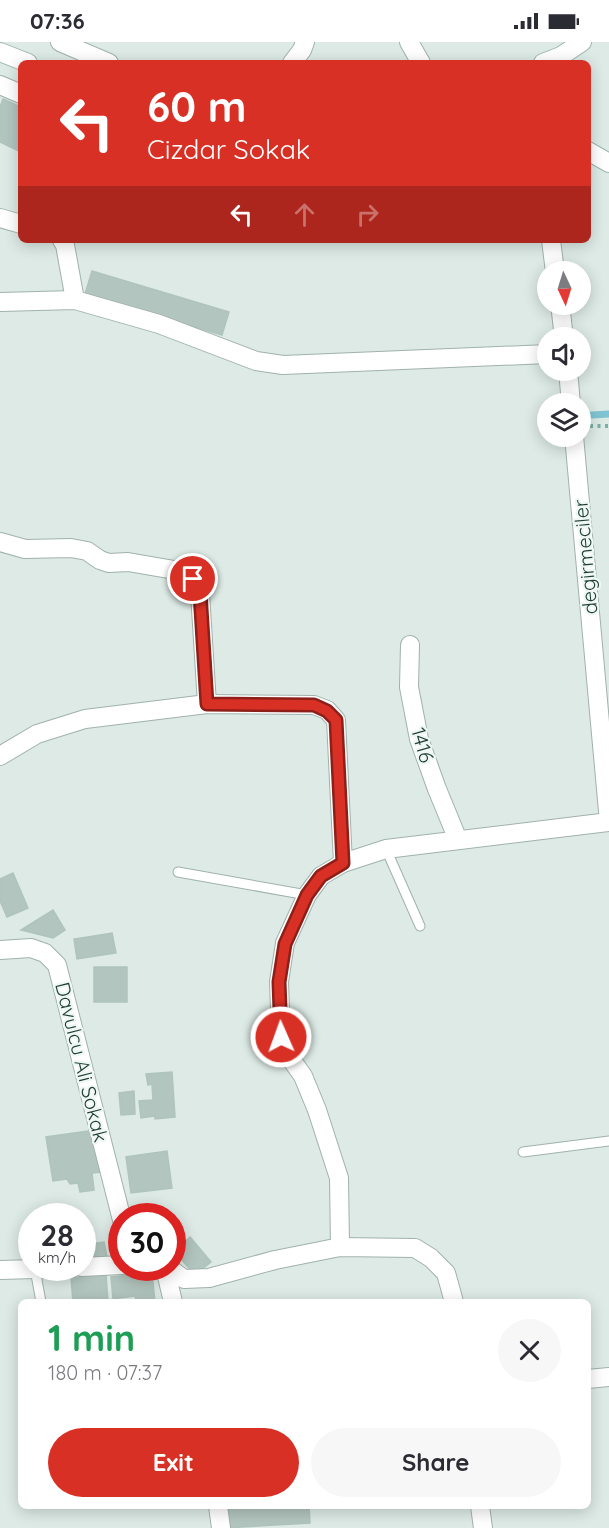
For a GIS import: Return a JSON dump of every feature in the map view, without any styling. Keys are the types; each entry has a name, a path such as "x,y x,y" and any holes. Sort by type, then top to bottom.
{"street":[{"path":"60,42 102,60"},
{"path":"294,60 305,42"},
{"path":"409,42 419,60"},
{"path":"551,60 582,42"},
{"path":"0,52 20,60"},
{"path":"0,85 18,93"},
{"path":"591,153 609,163"},
{"path":"0,219 18,223"},
{"path":"64,243 75,300"},
{"path":"551,243 554,261"},
{"path":"0,302 75,300 159,324 256,361 283,365 537,354"},
{"name":"degirmeciler","path":"575,447 609,822"},
{"path":"0,542 25,549 71,548 87,551 109,563 128,562 180,571 193,579 200,593 207,704"},
{"name":"1416","path":"410,645 409,687 419,739 458,840"},
{"path":"0,756 38,734 85,719 207,704 314,705 327,711 336,720 343,863"},
{"path":"340,1247 339,1178 317,1110 303,1076 286,1053 281,1037 279,982 285,944 307,895 321,876 343,863 386,849 609,822"},
{"name":"Davulcu Ali Sokak","path":"0,950 30,948 45,953 57,965 118,1203"},
{"path":"186,1279 209,1278 275,1260 340,1247 415,1248 431,1258 446,1273 453,1299"},
{"path":"0,1270 18,1269"},
{"path":"169,1281 172,1299"},
{"path":"591,1379 609,1377"},
{"path":"218,1509 221,1528"},
{"path":"480,1509 483,1528"}],"lane":[{"path":"386,849 420,926"},
{"path":"178,872 307,895"},
{"path":"523,1152 609,1141"},
{"path":"37,1281 40,1299"}],"path":[{"path":"591,427 609,426"}],"building":[{"path":"3,99 18,106 18,151 0,142 0,107"},
{"path":"92,271 229,312 222,335 85,294"},
{"path":"13,873 28,908 7,917 0,901 0,879"},
{"path":"53,910 65,930 53,938 21,930"},
{"path":"112,933 116,953 77,959 74,939"},
{"path":"94,967 127,967 127,1002 94,1002"},
{"path":"172,1072 175,1117 141,1118 139,1101 153,1100 152,1084 148,1085 146,1074"},
{"path":"134,1091 135,1114 121,1115 119,1093"},
{"path":"95,1130 101,1172 92,1173 94,1190 80,1192 78,1183 70,1184 67,1179 53,1181 46,1137"},
{"path":"167,1151 172,1188 131,1193 126,1157"},
{"path":"190,1237 211,1262 195,1275 186,1265 186,1240"},
{"path":"104,1242 107,1256 96,1258 96,1243"},
{"path":"106,1274 108,1299 73,1299 71,1281 96,1281 96,1275"},
{"path":"111,1281 153,1281 155,1299 136,1299 135,1296 113,1299"},
{"path":"223,1509 309,1509 310,1523 224,1528"}],"waterway":[{"path":"592,415 609,414"}],"route":[{"path":"193,579 200,593 207,704 314,705 327,711 336,720 343,863 321,876 307,895 285,944 279,982 281,1037"}]}
